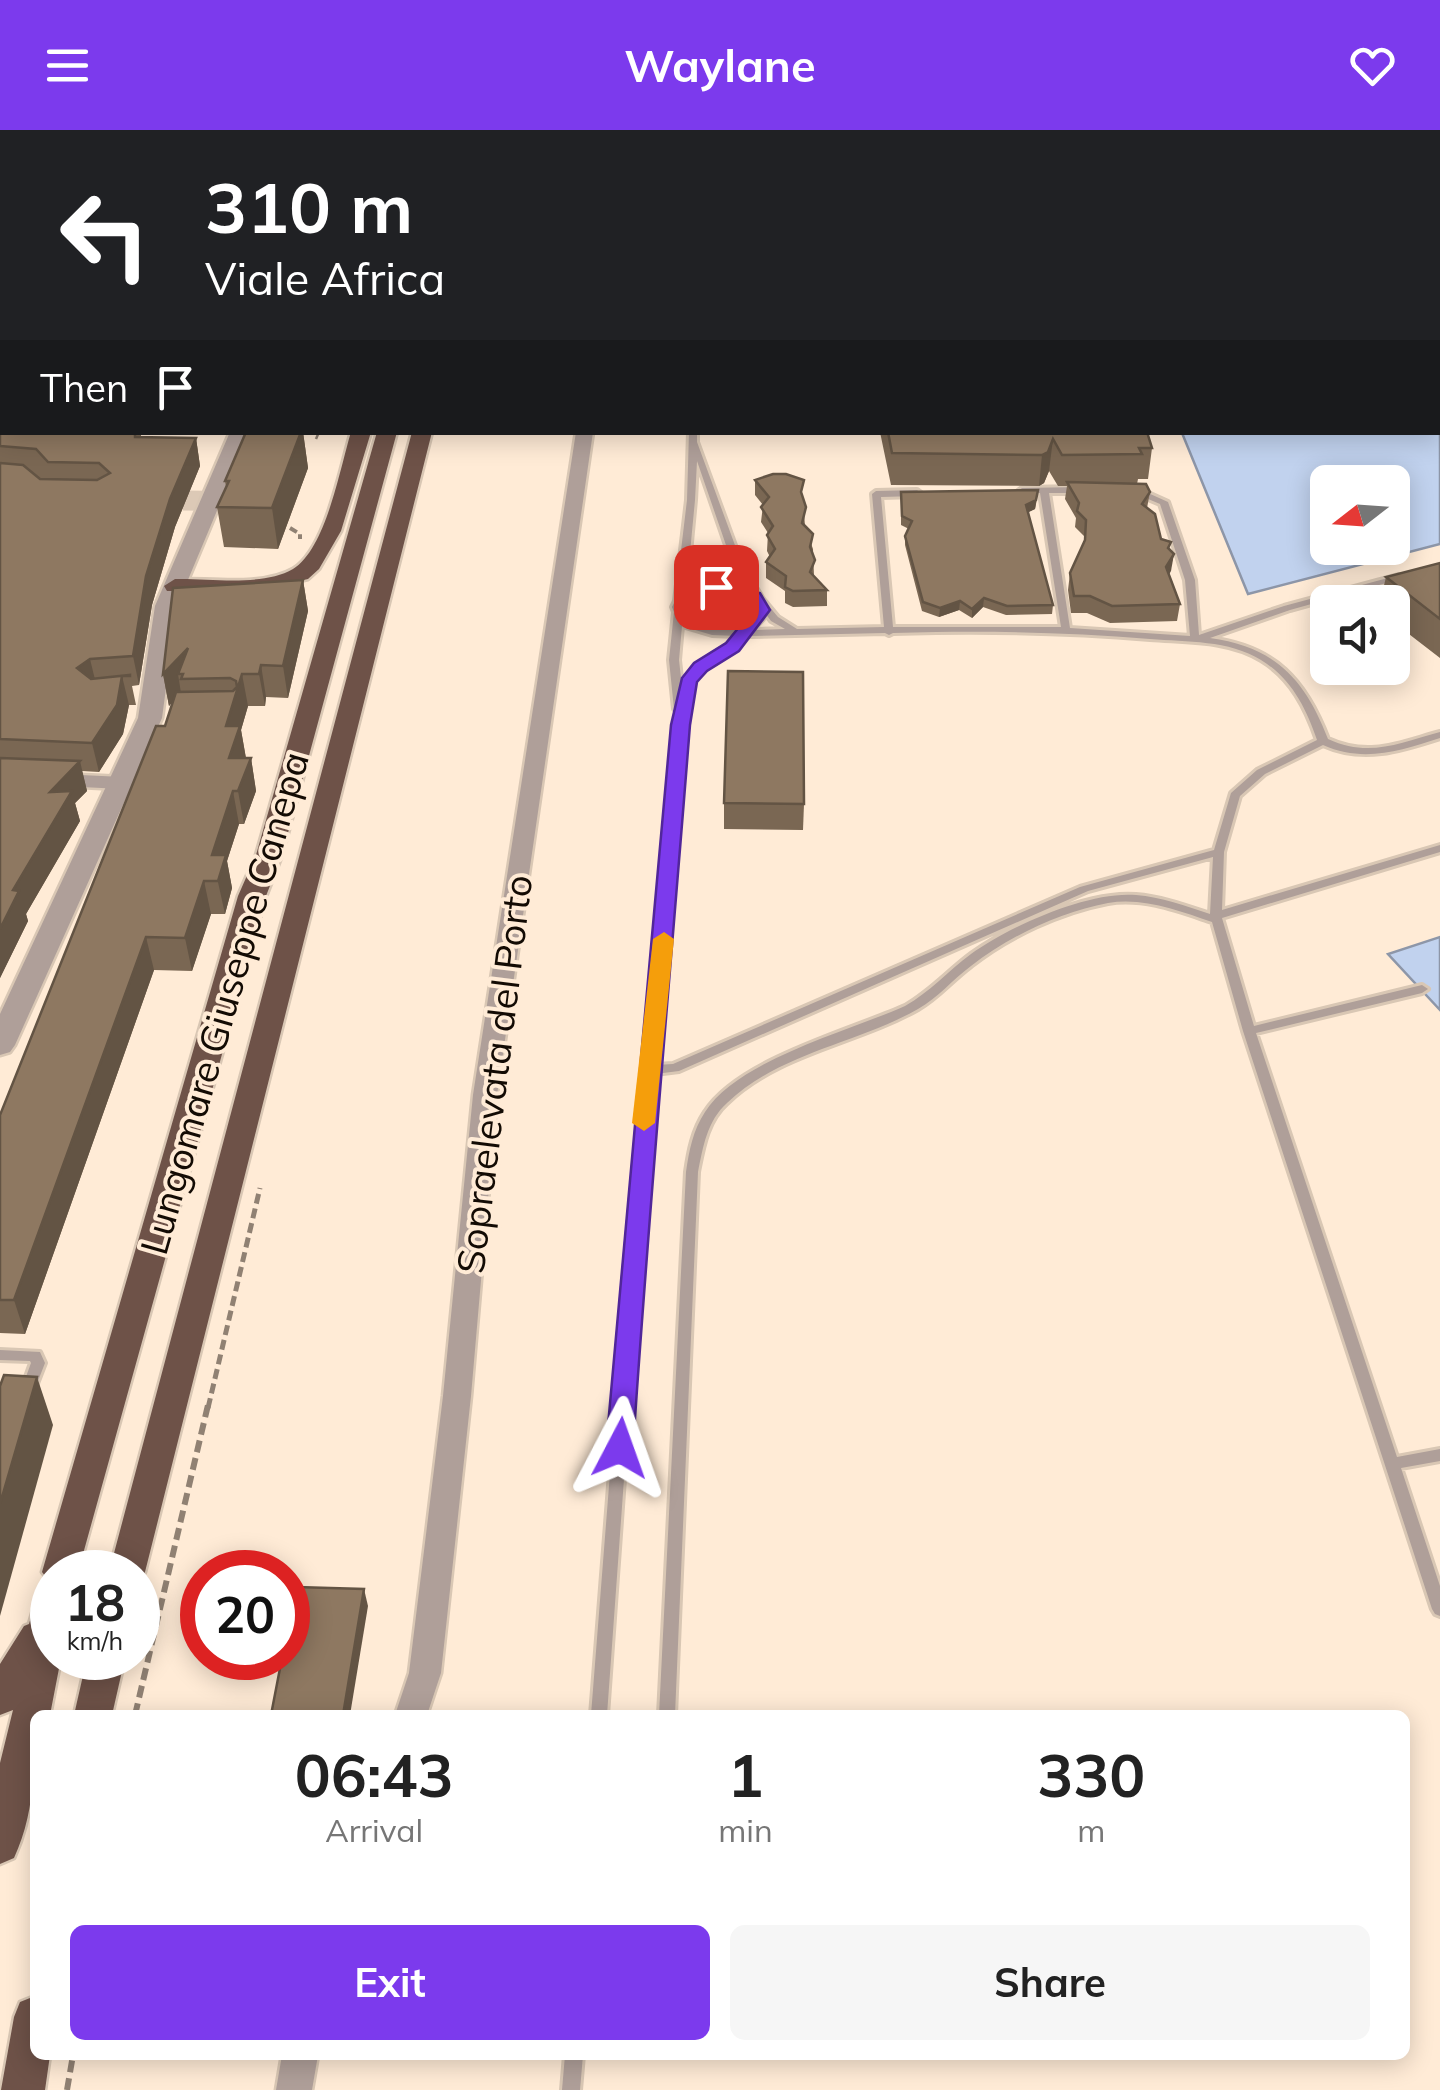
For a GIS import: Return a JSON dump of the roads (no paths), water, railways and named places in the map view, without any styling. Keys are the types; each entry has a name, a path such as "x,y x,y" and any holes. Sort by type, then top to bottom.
{"highway":[{"path":"175,586 287,579 308,569 332,526 360,435"},
{"name":"Lungomare Giuseppe Canepa","path":"66,1550 252,896 269,855 386,435"},
{"name":"Lungomare Giuseppe Canepa","path":"134,1550 421,435"},
{"path":"0,1698 30,1646"},
{"path":"33,1710 38,1680"},
{"path":"93,1710 101,1680"},
{"path":"0,1845 30,1721"},
{"path":"24,2090 30,2050"}],"street":[{"path":"0,1045 42,946 74,889 122,783 150,706 166,606 239,435"},
{"name":"Sopraelevata del Porto","path":"412,1710 425,1674 459,1378 485,1094 585,435"},
{"path":"0,776 122,783"},
{"path":"294,2090 299,2060"}],"lane":[{"path":"693,435 744,575 779,625 804,632"},
{"path":"680,725 674,660 691,500 693,435"},
{"path":"1006,491 1099,489"},
{"path":"1044,490 1066,627"},
{"path":"1128,491 1142,492 1164,502 1190,580 1195,640"},
{"path":"889,632 876,494 932,493"},
{"path":"1195,640 1287,608 1421,572"},
{"path":"599,1710 680,725 688,682 700,667 731,648 762,610 760,603 743,591 716,587 690,594 677,607"},
{"path":"677,607 682,622 719,633 1066,627 1240,647 1277,666 1306,701 1324,741 1346,751 1372,753 1440,735"},
{"path":"719,633 754,623"},
{"path":"731,648 766,638 822,633"},
{"path":"1324,741 1261,772 1235,795 1219,852 1216,918 1249,1030 1440,1609"},
{"path":"667,1710 692,1172 700,1134 714,1108 752,1079 912,1008 940,990 966,963 994,944 1082,908 1130,898 1216,918 1440,848"},
{"path":"650,1070 675,1068 1084,889 1219,852"},
{"path":"1249,1030 1422,989"},
{"path":"0,1355 35,1356 38,1363 28,1390 0,1393"},
{"path":"1392,1464 1440,1455"}],"water":[{"path":"1183,435 1440,435 1440,544 1410,552 1410,465 1310,465 1310,565 1359,565 1248,594"},
{"path":"1440,937 1440,1010 1388,954"}],"tunnel":[{"path":"153,500 213,501"}]}
